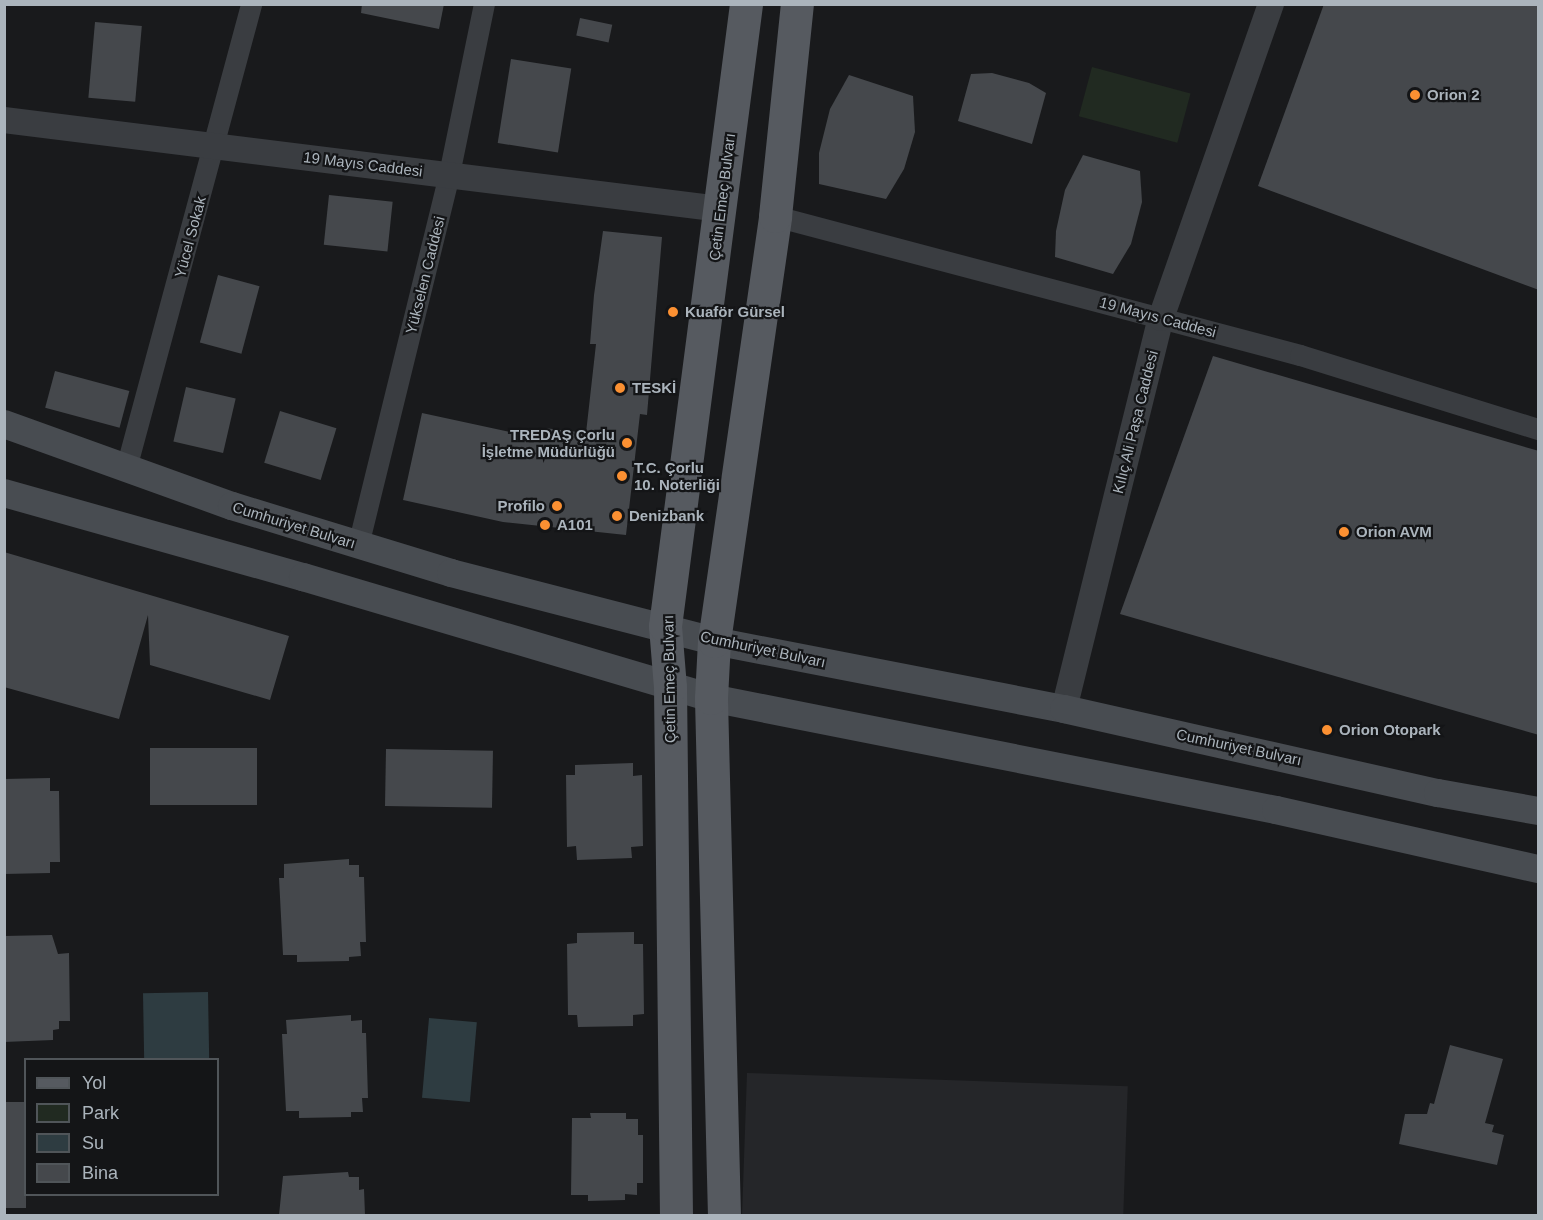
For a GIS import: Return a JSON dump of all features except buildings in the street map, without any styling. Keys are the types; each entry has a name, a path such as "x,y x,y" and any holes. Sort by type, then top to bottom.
{"main road":[{"name":"Çetin Emeç Bulvarı","path":"676,1215 670,687 665,626 746,4"},
{"path":"724,1215 711,698 714,641 775,216 797,4"},
{"name":"Cumhuriyet Bulvarı","path":"4,424 231,506 358,545 451,573 665,626 714,641 1064,709 1438,793 1539,811"},
{"path":"4,493 315,580 711,698 1276,810 1539,869"}],"street":[{"name":"Yücel Sokak","path":"126,468 215,147 251,4"},
{"name":"Yükselen Caddesi","path":"358,545 450,174 484,4"},
{"name":"Kılıç Ali Paşa Caddesi","path":"1064,709 1161,318 1271,4"},
{"name":"19 Mayıs Caddesi","path":"4,120 721,209"},
{"name":"19 Mayıs Caddesi","path":"775,216 1300,355 1539,429"}],"shaded area":[{"path":"747,1073 1128,1086 1123,1216 742,1215"}],"green space":[{"path":"1092,67 1191,93 1177,143 1079,116"}],"water":[{"path":"208,992 209,1058 144,1058 143,993"},
{"path":"429,1018 477,1022 470,1102 422,1098"}],"place":[{"name":"Orion 2","path":"1415,95"},
{"name":"Kuaför Gürsel","path":"673,312"},
{"name":"TESKİ","path":"620,388"},
{"name":"TREDAŞ Çorlu İşletme Müdürlüğü","path":"627,443"},
{"name":"T.C. Çorlu 10. Noterliği","path":"622,476"},
{"name":"Profilo","path":"557,506"},
{"name":"Denizbank","path":"617,516"},
{"name":"A101","path":"545,525"},
{"name":"Orion AVM","path":"1344,532"},
{"name":"Orion Otopark","path":"1327,730"}]}
